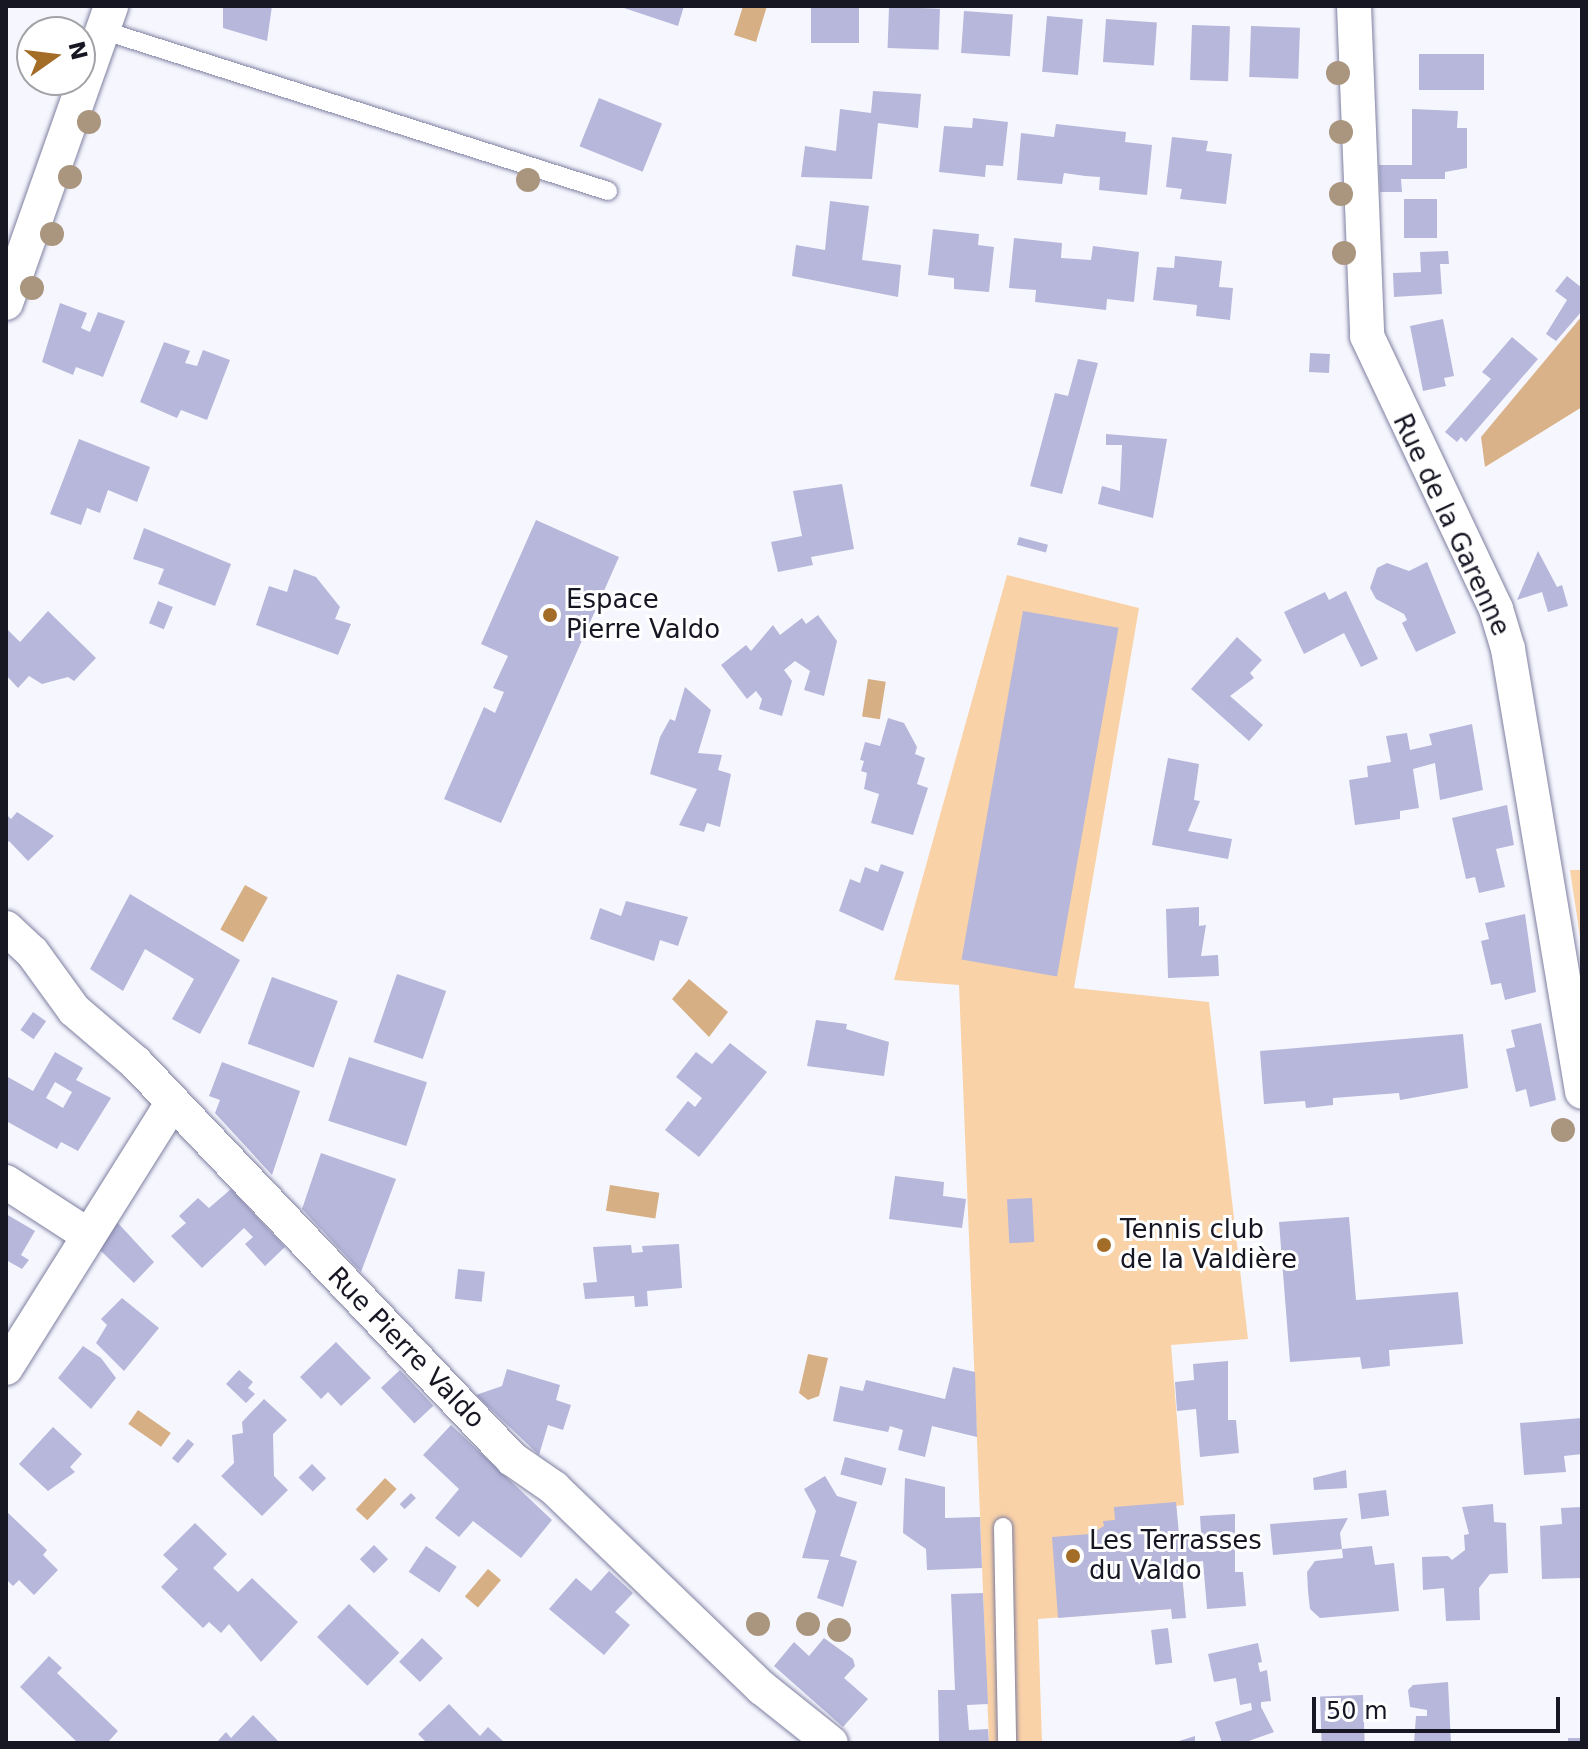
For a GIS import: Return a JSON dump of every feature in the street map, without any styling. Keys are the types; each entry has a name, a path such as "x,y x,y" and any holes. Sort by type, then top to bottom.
{"street":[{"name":"Rue de la Garenne","path":"1354,6 1367,336 1496,609 1508,649 1582,1092"},
{"path":"6,303 107,18"},
{"name":"Rue Pierre Valdo","path":"6,928 32,952 98,1036 136,1063 512,1459 554,1488 762,1688 831,1743"},
{"path":"6,1368 173,1102"},
{"path":"6,1182 88,1235"}],"lane":[{"path":"107,18 608,191"},
{"path":"1003,1527 1007,1743"}],"shaded area":[{"path":"743,6 767,6 756,42 734,35"},
{"path":"1582,316 1582,407 1485,467 1481,437"},
{"name":"Tennis club de la Valdière","path":"1007,575 1139,608 1074,988 1209,1002 1248,1339 1171,1345 1184,1505 1176,1506 1185,1608 1038,1619 1042,1743 989,1743 959,985 894,980"},
{"path":"868,679 886,682 880,719 862,717"},
{"path":"1570,870 1582,870 1582,950"},
{"path":"245,885 268,898 243,942 220,930"},
{"path":"689,979 728,1012 709,1037 672,999"},
{"path":"610,1185 659,1193 655,1219 606,1211"},
{"path":"808,1354 828,1358 819,1396 808,1400 799,1393"},
{"path":"138,1410 171,1433 161,1447 128,1424"},
{"path":"385,1478 397,1489 367,1520 356,1509"},
{"path":"488,1569 501,1580 478,1608 465,1597"}],"building":[{"path":"223,6 272,6 267,41 223,28"},
{"path":"618,6 684,6 678,26"},
{"path":"811,6 859,6 859,43 811,43"},
{"path":"889,7 940,9 939,50 888,48"},
{"path":"964,11 1013,14 1010,56 961,53"},
{"path":"1047,16 1083,19 1078,75 1042,72"},
{"path":"1106,19 1157,23 1154,65 1103,62"},
{"path":"1192,25 1230,26 1228,81 1190,80"},
{"path":"1251,26 1300,28 1298,79 1249,77"},
{"path":"1419,54 1484,54 1484,90 1419,90"},
{"path":"873,91 921,94 918,128 878,123 872,179 801,177 805,146 836,151 840,109 871,113"},
{"path":"599,98 662,123 643,172 580,146"},
{"path":"1412,109 1458,111 1457,128 1467,128 1467,168 1445,172 1445,179 1401,179 1402,192 1380,192 1379,165 1412,165"},
{"path":"973,118 1008,122 1003,166 986,165 985,177 939,172 944,126 972,128"},
{"path":"1056,124 1126,132 1125,142 1152,145 1147,195 1099,190 1100,177 1064,173 1062,184 1017,180 1021,133 1054,137"},
{"path":"1172,137 1208,141 1206,151 1232,154 1226,204 1180,199 1182,189 1166,187"},
{"path":"1404,199 1437,199 1437,238 1404,238"},
{"path":"830,201 869,206 862,260 901,265 898,297 792,276 796,245 825,250"},
{"path":"933,229 979,234 978,245 994,247 989,292 954,289 954,278 928,275"},
{"path":"1014,238 1062,243 1061,258 1091,260 1093,246 1139,252 1134,302 1107,299 1106,310 1035,302 1036,290 1009,288"},
{"path":"1448,251 1449,264 1440,264 1442,294 1394,297 1393,273 1421,272 1420,252"},
{"path":"1175,256 1222,261 1219,287 1233,288 1230,320 1196,316 1197,305 1153,300 1157,267 1174,268"},
{"path":"1567,276 1582,288 1582,311 1556,341 1546,334 1567,300 1555,291"},
{"path":"60,303 87,313 81,328 90,332 98,312 125,321 103,377 76,367 73,375 42,362"},
{"path":"1443,319 1454,376 1444,378 1446,386 1423,391 1410,326"},
{"path":"1512,337 1538,359 1466,442 1461,437 1457,442 1445,432 1491,379 1482,372"},
{"path":"164,342 190,351 185,363 197,366 203,350 230,360 207,420 181,410 177,418 140,402"},
{"path":"1310,353 1330,354 1329,373 1309,372"},
{"path":"1078,359 1098,363 1062,494 1030,486 1055,393 1068,396"},
{"path":"1106,434 1167,439 1153,518 1098,504 1102,486 1120,491 1122,445 1106,445"},
{"path":"79,439 150,467 137,502 108,490 100,513 87,508 81,525 50,514"},
{"path":"842,484 854,549 811,557 813,565 778,572 771,542 802,536 793,491"},
{"path":"536,520 619,557 501,823 444,799 484,707 495,713 504,692 493,688 508,656 481,644"},
{"path":"144,528 231,564 215,606 158,584 164,569 133,559"},
{"path":"1019,537 1048,545 1046,552 1017,545"},
{"path":"1538,551 1557,587 1562,585 1568,606 1548,612 1542,592 1517,600"},
{"path":"1427,562 1456,633 1416,652 1402,623 1407,620 1404,614 1376,599 1370,588 1377,568 1387,563 1409,571"},
{"path":"294,569 316,577 340,607 335,619 351,624 338,655 256,625 269,586 287,592"},
{"path":"1346,591 1378,659 1361,667 1344,633 1304,654 1284,612 1325,592 1329,600"},
{"path":"158,601 173,607 164,629 149,623"},
{"path":"48,611 96,658 74,681 68,677 42,684 29,676 18,688 6,675 6,628 20,642"},
{"path":"1023,611 1119,628 1057,976 962,960"},
{"path":"818,615 837,641 824,696 804,690 810,671 795,661 784,670 792,681 782,716 759,709 762,699 756,691 747,699 721,665 746,645 751,651 773,625 780,635 802,618 806,624"},
{"path":"1237,637 1262,660 1250,673 1254,678 1230,696 1263,725 1249,741 1191,689"},
{"path":"685,687 711,710 698,753 722,755 718,770 731,774 720,827 707,823 704,832 679,825 697,789 650,774 660,737 670,719 675,721"},
{"path":"888,718 904,723 917,747 915,754 925,758 917,784 928,788 913,835 871,823 879,794 864,789 867,773 861,771 864,761 860,760 865,742 880,746"},
{"path":"1472,724 1483,790 1440,800 1435,763 1413,769 1419,808 1400,811 1400,819 1355,825 1349,780 1368,777 1367,766 1391,762 1386,736 1407,733 1410,750 1432,745 1429,734"},
{"path":"1168,758 1199,764 1194,800 1200,801 1188,831 1232,839 1228,859 1152,845"},
{"path":"1507,805 1514,845 1496,849 1505,887 1479,893 1475,877 1466,879 1452,818"},
{"path":"17,812 54,836 28,861 9,841 6,845 6,814 11,819"},
{"path":"881,864 904,872 883,931 839,911 850,879 860,883 865,867 878,872"},
{"path":"130,894 240,960 200,1034 172,1019 194,979 145,949 123,991 90,969"},
{"path":"626,901 688,917 678,946 660,940 654,961 590,939 600,908 621,916"},
{"path":"1199,907 1199,926 1206,925 1201,956 1218,955 1219,976 1168,978 1166,909"},
{"path":"1525,914 1536,992 1505,1000 1501,983 1491,985 1481,941 1489,939 1485,923"},
{"path":"397,974 446,991 423,1059 374,1042"},
{"path":"272,977 338,1001 313,1068 248,1044"},
{"path":"33,1012 46,1021 33,1039 20,1030"},
{"path":"816,1020 847,1024 846,1029 889,1042 884,1076 807,1066"},
{"path":"1541,1023 1556,1100 1530,1107 1526,1089 1516,1092 1506,1049 1515,1047 1511,1030"},
{"path":"1463,1034 1468,1088 1400,1100 1399,1093 1333,1098 1333,1105 1306,1108 1305,1101 1264,1104 1260,1051"},
{"path":"730,1043 767,1072 699,1157 665,1130 688,1101 695,1107 702,1098 676,1077 696,1052 712,1064"},
{"path":"55,1052 83,1068 76,1080 111,1098 78,1151 61,1142 57,1149 6,1121 6,1076 33,1091","holes":["55,1082 72,1092 63,1108 46,1098"]},
{"path":"349,1057 427,1082 406,1146 328,1121"},
{"path":"222,1062 300,1091 272,1175 215,1113 220,1100 209,1096"},
{"path":"321,1153 396,1179 361,1272 302,1209"},
{"path":"895,1176 944,1182 943,1196 966,1199 962,1228 889,1219"},
{"path":"231,1189 285,1247 265,1266 245,1244 253,1237 244,1228 202,1268 171,1236 186,1223 179,1216 198,1198 209,1208"},
{"path":"1032,1198 1034,1242 1009,1243 1007,1199"},
{"path":"6,1214 35,1231 21,1255 29,1260 22,1269 6,1260"},
{"path":"1349,1217 1356,1300 1458,1292 1463,1344 1389,1350 1390,1366 1362,1369 1360,1357 1290,1362 1279,1222"},
{"path":"117,1222 154,1262 134,1283 100,1250"},
{"path":"679,1244 682,1288 647,1291 648,1306 635,1307 634,1296 585,1299 583,1283 597,1282 593,1247 631,1245 632,1253 643,1252 642,1246"},
{"path":"458,1269 485,1272 482,1302 455,1299"},
{"path":"122,1298 159,1328 124,1371 96,1343 107,1325 101,1319"},
{"path":"336,1342 371,1378 341,1406 328,1392 321,1399 300,1377"},
{"path":"83,1346 101,1358 116,1378 91,1409 58,1378"},
{"path":"1228,1361 1228,1420 1236,1420 1239,1453 1200,1457 1196,1409 1177,1411 1175,1382 1194,1380 1193,1364"},
{"path":"953,1367 975,1372 977,1437 932,1426 925,1457 898,1450 903,1430 890,1426 888,1432 833,1421 840,1386 863,1391 866,1380 945,1399"},
{"path":"507,1369 560,1385 556,1400 571,1405 563,1430 548,1425 539,1455 476,1395 502,1386"},
{"path":"239,1370 253,1382 248,1388 255,1394 246,1403 226,1384"},
{"path":"400,1370 433,1406 414,1424 381,1388"},
{"path":"264,1399 287,1420 273,1434 274,1476 288,1490 262,1516 221,1476 234,1463 232,1435 243,1433 242,1422"},
{"path":"1582,1418 1582,1454 1564,1456 1566,1472 1524,1475 1520,1423"},
{"path":"451,1425 552,1520 521,1558 473,1521 459,1537 435,1518 459,1489 423,1455"},
{"path":"53,1427 82,1454 70,1467 75,1472 48,1491 19,1464"},
{"path":"188,1439 194,1444 178,1463 172,1458"},
{"path":"845,1457 887,1468 882,1486 840,1474"},
{"path":"312,1464 326,1478 313,1492 299,1477"},
{"path":"1346,1470 1347,1488 1314,1490 1313,1478"},
{"path":"825,1476 837,1496 857,1502 840,1556 857,1561 843,1607 817,1598 829,1560 802,1558 816,1511 804,1489"},
{"path":"905,1478 945,1487 945,1518 980,1517 982,1568 927,1570 926,1549 903,1533"},
{"path":"1386,1490 1389,1516 1361,1519 1358,1493"},
{"path":"411,1493 416,1498 405,1509 400,1504"},
{"path":"1176,1502 1179,1534 1201,1532 1200,1516 1235,1514 1235,1572 1243,1572 1246,1606 1207,1609 1203,1561 1181,1563 1186,1618 1172,1619 1171,1609 1058,1618 1052,1537 1090,1534 1104,1526 1103,1521 1115,1520 1114,1507"},
{"path":"1493,1504 1494,1522 1506,1523 1508,1573 1490,1574 1479,1588 1480,1620 1446,1621 1444,1588 1423,1590 1422,1557 1448,1556 1452,1560 1465,1550 1464,1535 1469,1534 1462,1507"},
{"path":"1582,1507 1582,1578 1542,1579 1540,1526 1562,1524 1561,1508"},
{"path":"6,1511 47,1550 43,1555 58,1570 34,1595 19,1580 13,1586 6,1579"},
{"path":"1348,1518 1340,1533 1342,1549 1273,1555 1270,1524"},
{"path":"195,1523 227,1554 213,1568 238,1592 252,1578 298,1622 261,1662 229,1624 221,1633 209,1622 203,1628 161,1587 178,1569 163,1555"},
{"path":"374,1545 388,1559 374,1573 360,1559"},
{"path":"426,1546 457,1567 439,1592 409,1572"},
{"path":"1372,1546 1375,1565 1394,1563 1399,1611 1320,1618 1310,1609 1307,1572 1315,1561 1343,1558 1342,1549"},
{"path":"609,1571 633,1593 615,1612 630,1625 604,1655 549,1609 576,1578 591,1591"},
{"path":"983,1593 988,1704 967,1705 969,1730 988,1729 989,1743 939,1743 938,1690 955,1690 951,1594"},
{"path":"349,1604 399,1653 367,1686 317,1637"},
{"path":"1168,1628 1172,1663 1155,1665 1151,1630"},
{"path":"422,1638 443,1658 420,1682 399,1662"},
{"path":"824,1638 853,1659 855,1666 844,1678 868,1699 843,1727 774,1666 794,1642 809,1656"},
{"path":"1258,1643 1262,1662 1258,1663 1260,1672 1267,1670 1271,1701 1261,1702 1261,1707 1274,1732 1243,1743 1222,1743 1215,1722 1252,1710 1251,1703 1240,1705 1236,1678 1214,1682 1208,1654"},
{"path":"49,1656 62,1668 57,1673 118,1731 107,1743 78,1743 20,1687"},
{"path":"1448,1682 1451,1743 1414,1743 1416,1716 1427,1716 1427,1710 1410,1707 1408,1690 1413,1685"},
{"path":"1363,1695 1365,1743 1322,1743 1320,1697"},
{"path":"449,1704 480,1736 488,1727 505,1743 427,1743 418,1734"},
{"path":"253,1715 280,1743 216,1743 226,1732 231,1738"},
{"path":"1195,1736 1195,1743 1176,1743 1176,1742"},
{"path":"1568,1738 1582,1738 1582,1743 1568,1743"}],"place":[{"name":"Espace Pierre Valdo","path":"550,615"},
{"name":"Tennis club de la Valdière","path":"1104,1245"},
{"name":"Les Terrasses du Valdo","path":"1073,1556"}]}
